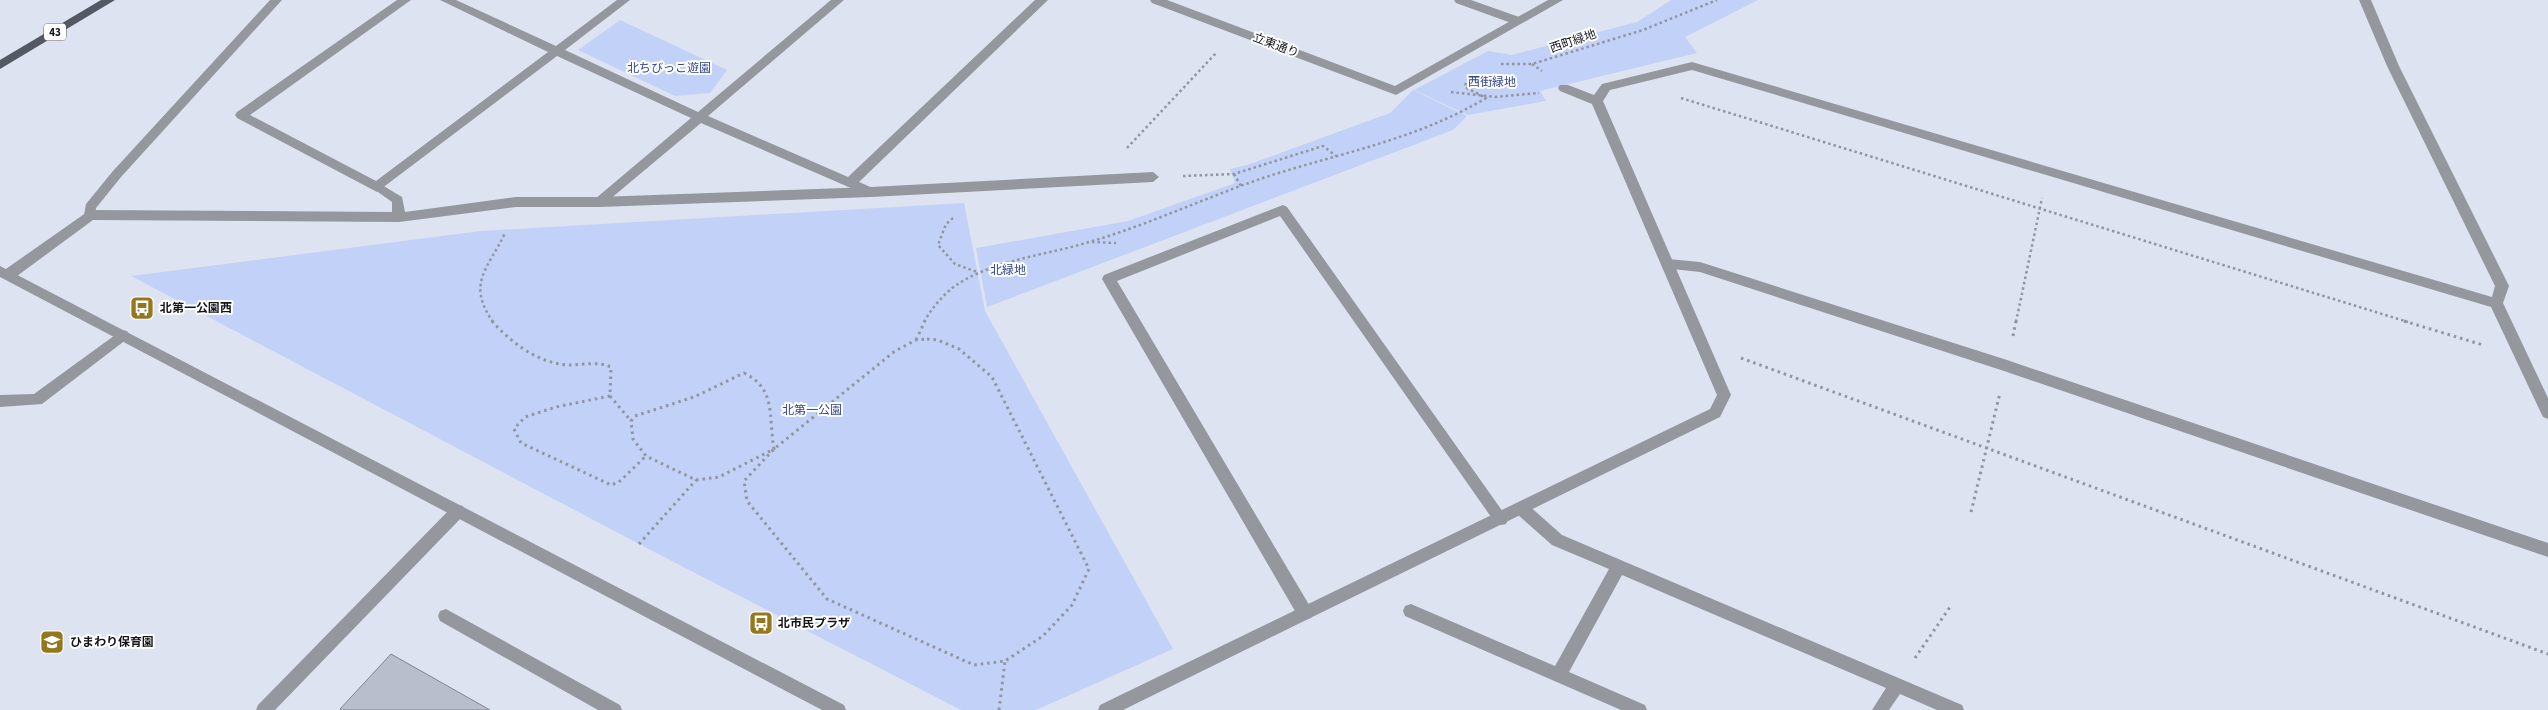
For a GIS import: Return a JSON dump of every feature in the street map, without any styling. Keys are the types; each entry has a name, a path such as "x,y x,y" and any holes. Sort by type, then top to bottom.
{"main road":[{"name":"43","path":"0,65 109,0"}],"street":[{"path":"90,215 90,207 118,174 276,0"},
{"path":"399,217 398,200 378,186 241,115 405,0"},
{"path":"446,0 699,117 871,192"},
{"path":"378,186 624,0"},
{"path":"599,202 838,0"},
{"path":"850,183 1042,0"},
{"name":"立東通り","path":"1156,0 1396,91 1518,21"},
{"path":"1460,0 1518,21 1557,0"},
{"path":"2365,0 2393,66 2502,286 2496,303 2548,413"},
{"path":"1597,100 1606,87 1692,66 2496,303"},
{"path":"1106,710 1522,509 1715,413 1724,395 1597,100 1564,88"},
{"path":"838,710 4,273 90,215 399,217 516,202 599,202 871,192 1152,177"},
{"path":"1305,613 1109,279 1283,210 1501,519"},
{"path":"1668,264 1700,267 1867,321 2548,550"},
{"path":"0,401 37,400 122,335"},
{"path":"1522,509 1557,540 1956,710"},
{"path":"264,710 458,511"},
{"path":"1558,675 1619,566"},
{"path":"1411,611 1639,710"},
{"path":"446,616 614,710"},
{"path":"1880,710 1897,685"}],"path":[{"name":"西町緑地","path":"1497,64 1532,64 1600,41 1643,30 1717,0"},
{"path":"1098,180 1237,30"},
{"path":"1467,74 1465,87 1486,98"},
{"path":"1657,74 1671,95 2522,358"},
{"path":"1448,92 1486,98 1521,97 1564,88"},
{"path":"916,340 926,317 942,294 978,272 1091,242 1240,186 1443,122 1459,116 1486,98"},
{"path":"1152,177 1234,174 1322,146 1336,156"},
{"path":"1234,174 1240,186"},
{"path":"959,188 958,215 946,224 938,245 955,264 978,272"},
{"path":"516,202 493,258 479,280 481,299 487,313 499,329 537,356 564,365 603,363 611,367 610,396 631,421 633,439 646,456 696,480 719,477 774,449"},
{"path":"916,340 942,342 960,349 977,361 992,378 1089,569 1072,605 1043,636 1005,661 974,665 828,599 747,501 744,481 774,449 895,351 916,340"},
{"path":"631,421 635,416 694,397 744,373 756,378 764,385 770,398 774,449"},
{"path":"1784,373 2548,654"},
{"path":"610,396 556,407 525,417 514,429 518,439 521,443 612,485 619,482 646,456"},
{"path":"639,544 696,480"},
{"path":"1897,685 1950,607"},
{"path":"998,710 1005,661"}],"green space":[{"name":"西街緑地","path":"1671,0 1758,0 1685,37 1697,53 1540,91 1546,101 1468,115 1414,90 1488,51 1512,55 1637,22"},
{"name":"北ちびっこ遊園","path":"620,20 727,70 710,93 675,96 578,50"},
{"name":"北緑地","path":"1413,90 1467,116 1453,130 987,307 976,248 1128,221 1235,183 1230,169 1247,165 1390,113"},
{"name":"北第一公園","path":"964,203 985,311 1173,649 1036,710 961,710 639,544 131,276 481,231"}],"building":[{"path":"391,654 490,710 341,710"}],"place":[{"name":"北第一公園西","path":"142,308"},
{"name":"北市民プラザ","path":"761,623"},
{"name":"ひまわり保育園","path":"52,642"}]}
